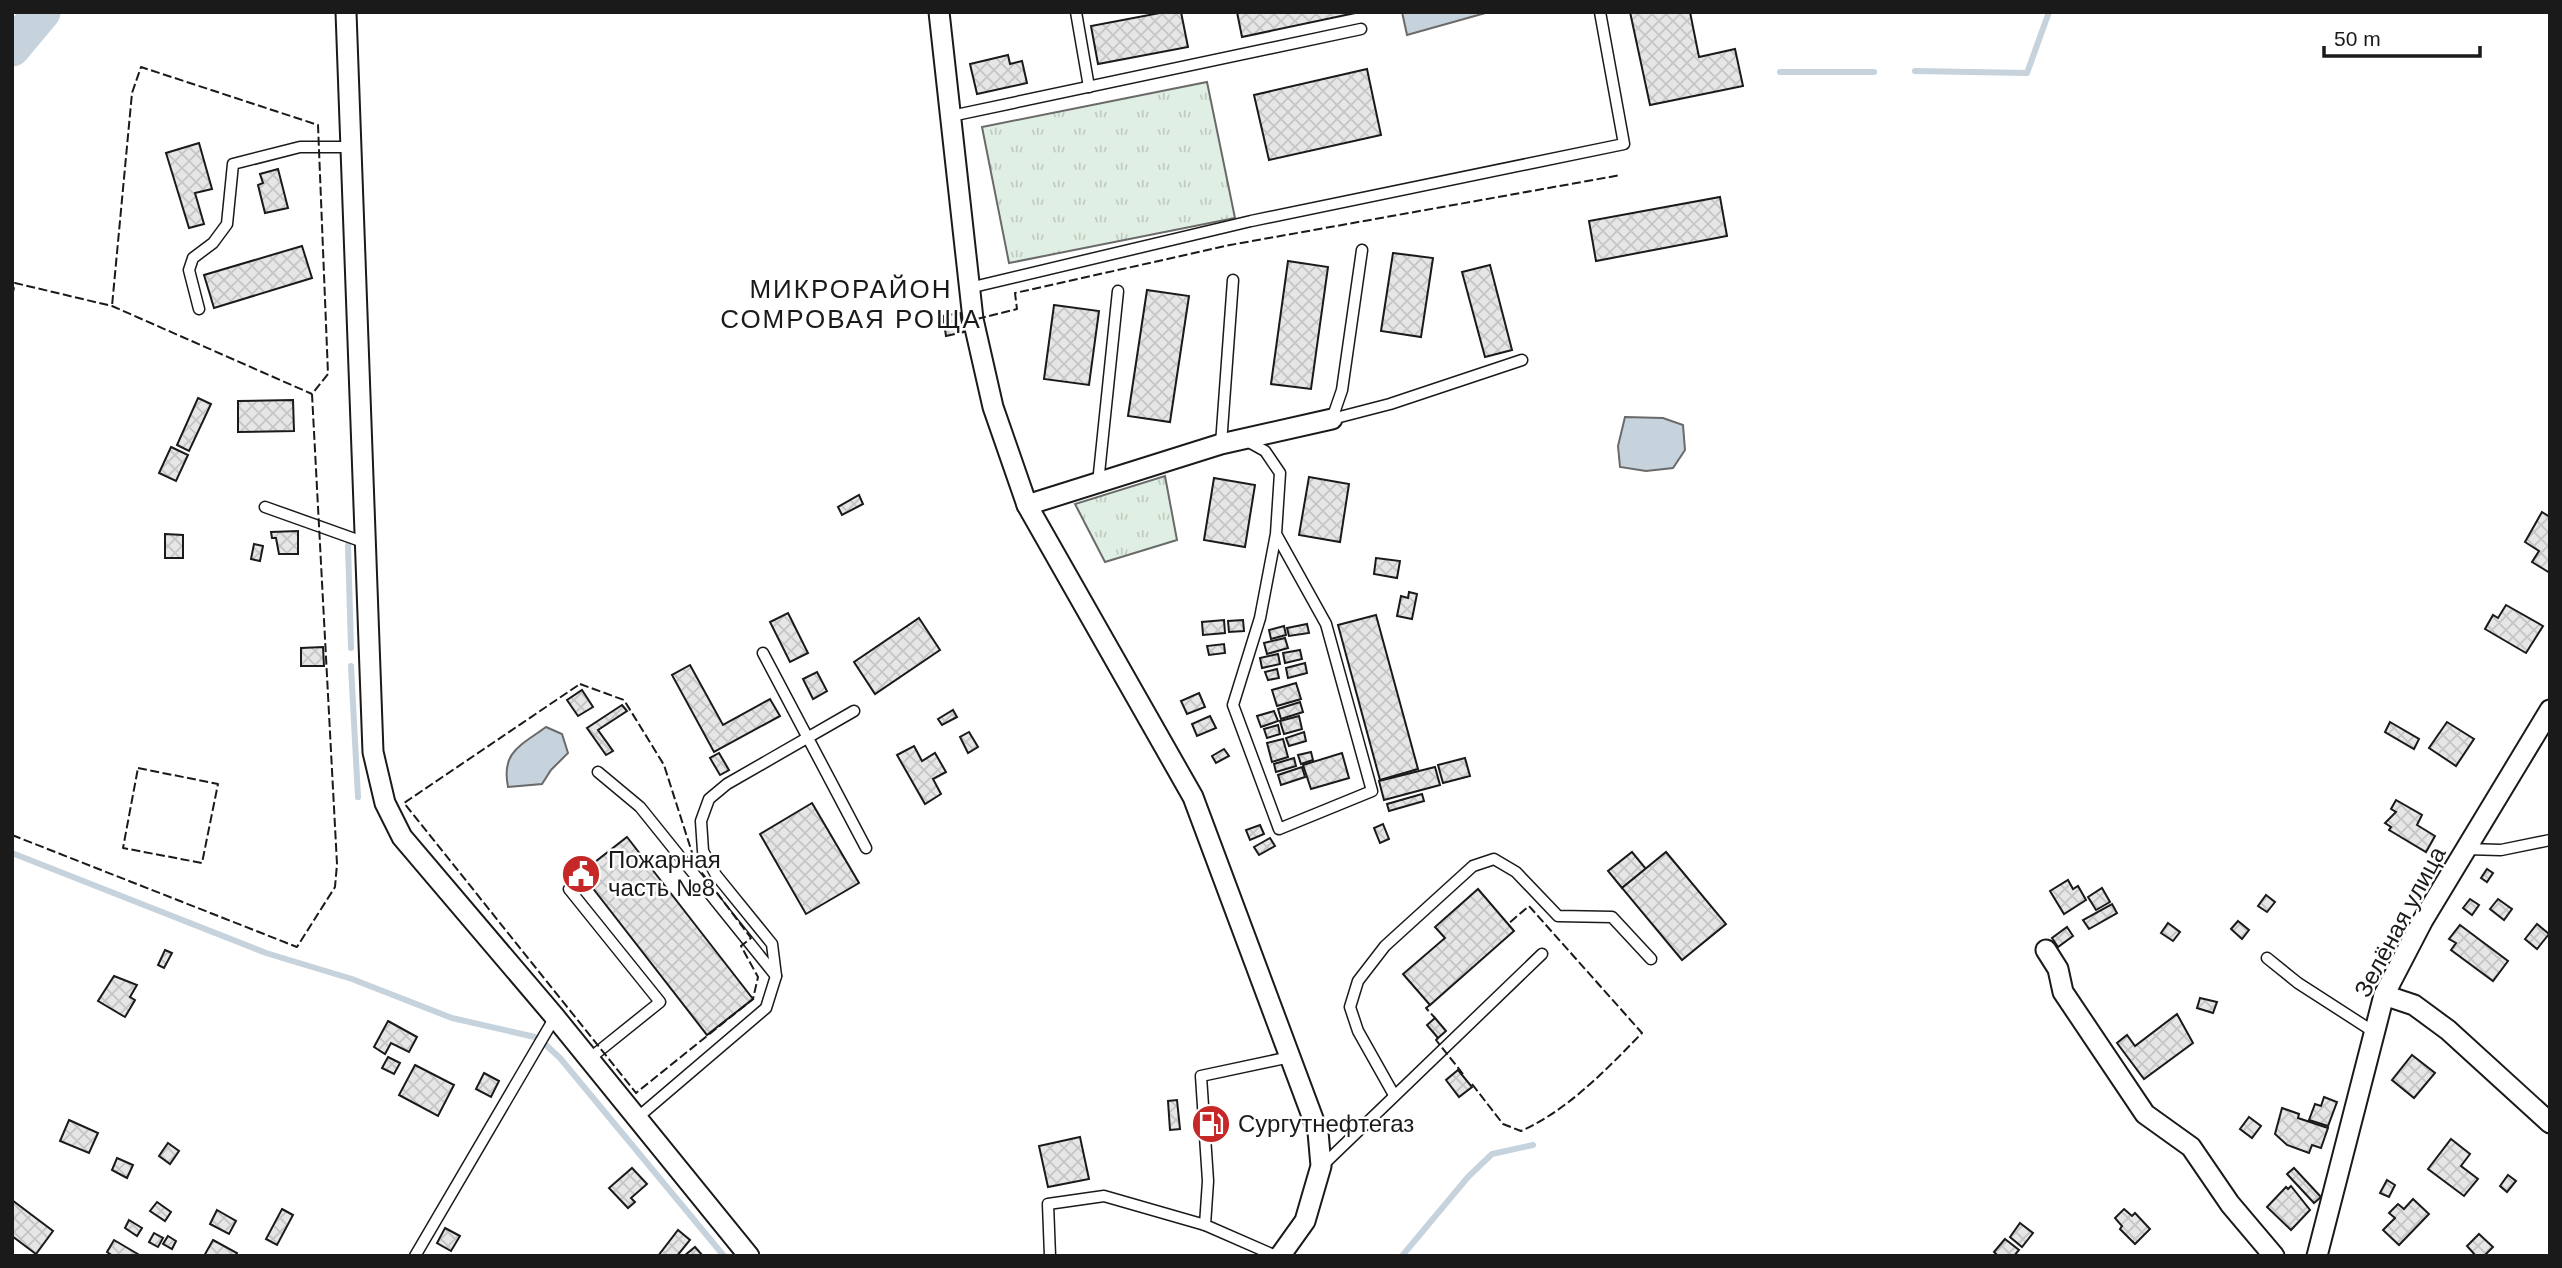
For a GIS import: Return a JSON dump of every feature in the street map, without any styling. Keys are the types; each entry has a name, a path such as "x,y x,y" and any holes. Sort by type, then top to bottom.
{"street":[{"path":"346,12 373,752 385,803 402,836 555,1017 749,1256"},
{"path":"939,12 969,288 993,407 1027,505 1194,797 1318,1132 1321,1166 1305,1220 1278,1256"},
{"path":"1027,505 1220,444 1332,419"},
{"name":"Зелёная улица","path":"2317,1256 2384,995 2423,920 2550,710"},
{"path":"2046,950 2058,969 2063,992 2146,1114 2191,1147 2230,1204 2274,1256"},
{"path":"2384,995 2414,1005 2448,1030 2550,1123"}],"lane":[{"path":"1076,12 1089,87"},
{"path":"969,288 1251,221 1624,144 1600,12"},
{"path":"950,116 1361,29"},
{"path":"199,309 189,270 193,258 213,243 227,224 233,164 300,147 351,147"},
{"path":"1332,419 1342,390 1362,250"},
{"path":"1220,444 1233,280"},
{"path":"1098,483 1118,291"},
{"path":"1332,419 1390,404 1522,360"},
{"path":"1244,440 1265,451 1280,473 1276,534 1261,618 1233,705 1279,829 1372,791 1326,624 1276,534"},
{"path":"265,506 366,543"},
{"path":"763,653 866,848"},
{"path":"637,1118 766,1009 776,976 772,944 716,876 703,850 701,821 709,799 727,784 854,711"},
{"path":"598,772 648,817 776,976"},
{"path":"2466,849 2501,849 2550,840"},
{"path":"1394,1095 1358,1031 1350,1007 1358,981 1385,946 1473,866 1494,859 1516,872 1558,916 1612,917 1651,959"},
{"path":"569,889 660,1002 589,1059"},
{"path":"1321,1166 1542,954"},
{"path":"2267,958 2298,984 2374,1032"},
{"path":"415,1256 555,1017"},
{"path":"1205,1225 1208,1181 1201,1076 1291,1057"},
{"path":"1050,1256 1048,1204 1104,1196 1205,1225 1278,1256"}],"green space":[{"path":"1207,82 1235,218 1009,263 982,127"},
{"path":"1165,476 1177,540 1105,562 1075,504"}],"shaded area":[{"path":"1402,12 1489,12 1407,35"},
{"path":"1625,417 1663,418 1683,425 1685,450 1673,468 1646,471 1620,467 1618,446"},
{"path":"546,727 562,734 568,753 551,770 542,784 508,787 507,766 510,758 521,745"}],"building":[{"path":"1165,12 1181,12 1188,47 1098,64 1091,26"},
{"path":"1237,12 1360,12 1242,37"},
{"path":"1630,12 1690,12 1699,57 1735,49 1743,86 1650,105"},
{"path":"1008,55 1010,64 1022,61 1027,83 977,94 970,64"},
{"path":"1367,69 1381,135 1269,160 1254,95"},
{"path":"199,143 212,189 195,193 204,224 189,228 166,153"},
{"path":"278,169 288,208 265,213 258,185 263,183 260,174"},
{"path":"1720,197 1727,236 1596,261 1589,221"},
{"path":"302,246 312,278 214,308 204,275"},
{"path":"1393,253 1433,258 1421,337 1381,331"},
{"path":"1288,261 1328,267 1311,389 1271,384"},
{"path":"1490,265 1512,350 1485,357 1462,272"},
{"path":"1147,290 1189,296 1170,422 1128,416"},
{"path":"1054,305 1099,311 1089,385 1044,379"},
{"path":"960,313 964,332 946,336 943,316"},
{"path":"198,398 211,404 189,451 177,445"},
{"path":"293,400 294,431 238,432 238,401"},
{"path":"171,447 188,455 176,481 159,473"},
{"path":"1309,477 1349,484 1340,542 1299,535"},
{"path":"1214,478 1255,485 1245,547 1204,540"},
{"path":"859,495 863,504 842,515 838,507"},
{"path":"2542,512 2550,517 2550,573 2532,562 2539,551 2525,542"},
{"path":"298,531 298,554 279,554 276,538 272,538 271,532"},
{"path":"165,534 183,535 183,558 165,558"},
{"path":"254,544 263,546 260,561 251,559"},
{"path":"1376,558 1400,561 1397,578 1374,574"},
{"path":"1409,592 1417,594 1412,619 1397,616 1401,596 1408,598"},
{"path":"2506,605 2543,626 2526,653 2485,629 2493,615 2498,618"},
{"path":"788,613 808,653 790,662 770,622"},
{"path":"1376,615 1418,769 1380,780 1338,625"},
{"path":"919,618 940,650 875,694 854,662"},
{"path":"1224,620 1225,633 1203,635 1202,622"},
{"path":"1243,620 1244,631 1229,632 1228,621"},
{"path":"1307,624 1309,633 1289,636 1287,628"},
{"path":"1284,626 1286,635 1271,639 1269,630"},
{"path":"1285,638 1288,648 1267,654 1264,643"},
{"path":"1224,644 1225,653 1209,655 1207,646"},
{"path":"323,647 324,666 301,666 301,648"},
{"path":"1300,650 1302,659 1285,663 1283,653"},
{"path":"1278,654 1280,664 1262,668 1260,658"},
{"path":"1305,663 1307,673 1288,678 1286,668"},
{"path":"690,665 723,725 770,699 780,716 714,752 672,675"},
{"path":"1277,669 1279,678 1268,680 1265,672"},
{"path":"817,672 827,691 813,699 803,679"},
{"path":"1296,683 1301,699 1277,706 1272,690"},
{"path":"582,690 593,707 578,716 567,700"},
{"path":"1199,693 1205,707 1187,714 1181,701"},
{"path":"1300,702 1303,712 1281,719 1278,709"},
{"path":"622,705 627,711 598,730 613,751 606,755 587,728"},
{"path":"953,710 957,717 942,725 938,719"},
{"path":"1274,711 1278,721 1261,727 1257,716"},
{"path":"1210,716 1216,728 1197,736 1192,724"},
{"path":"1299,716 1302,729 1284,734 1280,721"},
{"path":"2390,722 2419,739 2414,749 2385,732"},
{"path":"2447,722 2474,739 2456,766 2429,748"},
{"path":"1278,725 1280,734 1267,738 1264,729"},
{"path":"969,732 978,747 968,753 960,737"},
{"path":"1304,732 1306,741 1289,746 1286,738"},
{"path":"1283,739 1288,757 1272,762 1267,743"},
{"path":"914,746 922,761 935,753 946,772 933,779 941,794 925,804 897,755"},
{"path":"1224,749 1229,756 1216,763 1212,756"},
{"path":"1311,752 1313,760 1301,764 1298,755"},
{"path":"719,753 729,770 720,775 710,758"},
{"path":"1342,753 1349,778 1311,789 1303,765"},
{"path":"1294,758 1296,766 1276,772 1274,764"},
{"path":"1465,758 1470,776 1443,783 1438,765"},
{"path":"1302,767 1305,777 1281,785 1278,775"},
{"path":"1435,767 1440,785 1384,800 1379,781"},
{"path":"1422,794 1424,801 1389,811 1387,804"},
{"path":"2396,800 2422,815 2417,825 2435,836 2426,852 2389,830 2391,827 2385,823 2396,812 2391,809"},
{"path":"812,803 859,883 806,914 760,834"},
{"path":"1383,824 1389,839 1380,843 1374,828"},
{"path":"1260,825 1264,834 1250,840 1246,830"},
{"path":"627,837 753,999 707,1035 581,873"},
{"path":"1270,838 1275,846 1259,855 1254,847"},
{"path":"1632,852 1646,869 1622,888 1608,871"},
{"path":"1666,852 1726,924 1682,960 1622,888"},
{"path":"2487,869 2493,873 2487,882 2481,878"},
{"path":"2068,880 2073,889 2078,886 2086,900 2064,914 2050,891"},
{"path":"2102,888 2110,902 2096,910 2088,897"},
{"path":"1478,889 1514,931 1430,1005 1403,974 1445,938 1435,927"},
{"path":"2266,895 2275,902 2267,912 2258,906"},
{"path":"2470,899 2479,905 2472,915 2463,908"},
{"path":"2498,899 2512,909 2504,920 2490,909"},
{"path":"2112,904 2117,913 2089,929 2083,920"},
{"path":"2238,921 2249,930 2242,939 2231,929"},
{"path":"2168,923 2180,932 2173,941 2161,933"},
{"path":"2537,924 2549,934 2537,949 2525,939"},
{"path":"2460,925 2508,961 2493,981 2451,950 2456,943 2449,939"},
{"path":"2067,927 2073,936 2058,947 2052,938"},
{"path":"165,950 172,953 164,968 158,965"},
{"path":"114,976 137,985 130,997 135,1000 125,1017 98,1001"},
{"path":"2200,998 2217,1002 2213,1013 2197,1008"},
{"path":"2177,1014 2193,1043 2144,1079 2117,1043 2127,1035 2135,1046"},
{"path":"1435,1018 1446,1031 1438,1038 1427,1025"},
{"path":"388,1021 417,1037 409,1052 391,1043 385,1054 374,1047"},
{"path":"2412,1055 2435,1073 2414,1098 2392,1080"},
{"path":"388,1057 400,1063 394,1074 382,1068"},
{"path":"415,1065 454,1085 438,1116 399,1095"},
{"path":"1458,1070 1472,1087 1459,1097 1446,1080"},
{"path":"484,1073 499,1081 491,1097 476,1089"},
{"path":"2324,1097 2337,1102 2328,1126 2309,1120 2315,1104 2321,1106"},
{"path":"1177,1100 1180,1129 1170,1130 1168,1101"},
{"path":"2282,1108 2299,1114 2298,1118 2328,1128 2321,1148 2312,1145 2309,1153 2287,1145 2275,1134"},
{"path":"2249,1117 2261,1126 2252,1138 2240,1129"},
{"path":"69,1120 98,1133 89,1153 60,1141"},
{"path":"1080,1137 1089,1179 1048,1187 1039,1146"},
{"path":"2451,1139 2470,1154 2461,1166 2478,1179 2464,1196 2428,1169"},
{"path":"168,1143 179,1151 170,1164 159,1156"},
{"path":"117,1158 133,1165 127,1178 112,1170"},
{"path":"632,1168 647,1184 631,1198 635,1202 628,1208 609,1188"},
{"path":"2294,1168 2321,1197 2314,1203 2287,1174"},
{"path":"2508,1175 2516,1181 2507,1192 2500,1186"},
{"path":"2387,1180 2395,1185 2389,1197 2380,1193"},
{"path":"2291,1186 2310,1210 2291,1230 2267,1207 2286,1187 2288,1189"},
{"path":"2413,1199 2429,1214 2399,1245 2383,1230 2395,1218 2389,1213 2398,1204 2404,1209"},
{"path":"12,1200 53,1231 36,1254 12,1236"},
{"path":"157,1202 171,1212 165,1221 150,1211"},
{"path":"282,1209 293,1215 277,1245 266,1239"},
{"path":"2124,1209 2132,1216 2135,1213 2150,1229 2135,1244 2120,1229 2122,1226 2115,1218"},
{"path":"217,1210 236,1221 229,1234 210,1224"},
{"path":"129,1220 142,1228 137,1236 125,1228"},
{"path":"2020,1223 2033,1233 2022,1247 2010,1237"},
{"path":"445,1228 460,1236 451,1251 437,1243"},
{"path":"678,1230 690,1240 677,1256 658,1256"},
{"path":"154,1233 163,1238 158,1247 149,1242"},
{"path":"2479,1234 2493,1247 2484,1256 2476,1256 2467,1246"},
{"path":"168,1236 176,1241 172,1249 163,1244"},
{"path":"2005,1239 2019,1250 2014,1256 1998,1256 1994,1252"},
{"path":"114,1240 141,1256 113,1256 107,1252"},
{"path":"213,1240 237,1253 235,1256 204,1256"},
{"path":"695,1247 703,1256 684,1256"}],"waterway":[{"path":"12,48 42,12"},
{"path":"1915,71 2027,73 2049,12"},
{"path":"1780,72 1874,72"},
{"path":"348,545 351,648"},
{"path":"351,666 358,797"},
{"path":"12,853 266,953 352,979 452,1018 535,1037"},
{"path":"546,1045 560,1058 724,1256"},
{"path":"1402,1256 1468,1177 1492,1154 1533,1145"}],"fence":[{"path":"12,835 297,947 335,887 337,864 312,394 328,374 318,125 141,67 132,93 112,306"},
{"path":"977,319 1017,309 1015,293 1230,245 1621,175"},
{"path":"12,296 15,283 112,306 312,394"},
{"path":"580,684 624,700 664,765 696,865 751,938 741,946 758,977 753,999 636,1093 404,803 580,684"},
{"path":"138,768 218,784 202,863 123,848 138,768"},
{"path":"1472,1084 1503,1124 1521,1131 1570,1101 1642,1033 1529,906 1508,924"},
{"path":"1430,1005 1426,1008 1435,1018"},
{"path":"1438,1038 1436,1040 1463,1074"}],"place":[{"name":"Пожарная часть №8","path":"581,874"},
{"name":"Сургутнефтегаз","path":"1211,1124"}],"district":[{"name":"МИКРОРАЙОН СОМРОВАЯ РОЩА","path":"851,304"}]}
